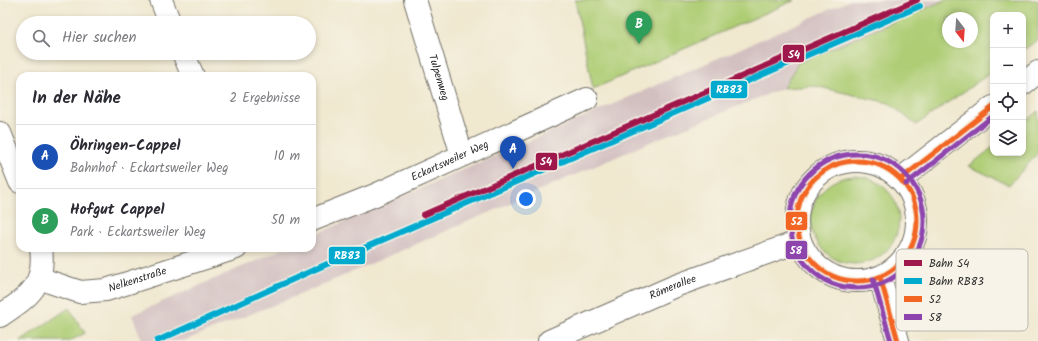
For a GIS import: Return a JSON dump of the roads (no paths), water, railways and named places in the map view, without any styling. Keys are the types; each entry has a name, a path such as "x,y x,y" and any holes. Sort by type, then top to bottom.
{"street":[{"path":"161,0 167,16"},
{"name":"Tulpenweg","path":"415,0 462,156"},
{"path":"186,60 191,72"},
{"path":"1026,82 1038,72"},
{"name":"Eckartsweiler Weg","path":"316,218 375,195 587,99"},
{"path":"902,178 990,109"},
{"path":"0,133 16,172"},
{"path":"896,266 880,277 864,281 848,281 832,276 819,268 811,260 800,241 796,219 801,197 813,178 832,165 850,160 869,160 886,167 902,178 911,192 917,208 917,231 910,249"},
{"name":"Römerallee","path":"549,341 675,286 800,241"},
{"path":"0,316 30,293 40,277 42,267 41,252"},
{"name":"Nelkenstraße","path":"40,277 80,292 106,290 224,252"},
{"path":"880,277 898,341"}],"rail line":[{"name":"S4","path":"423,215 917,0"},
{"name":"RB83","path":"157,341 318,268 920,6"}],"place":[{"name":"Hofgut Cappel","path":"639,44"},
{"name":"Öhringen-Cappel","path":"513,169"}]}
